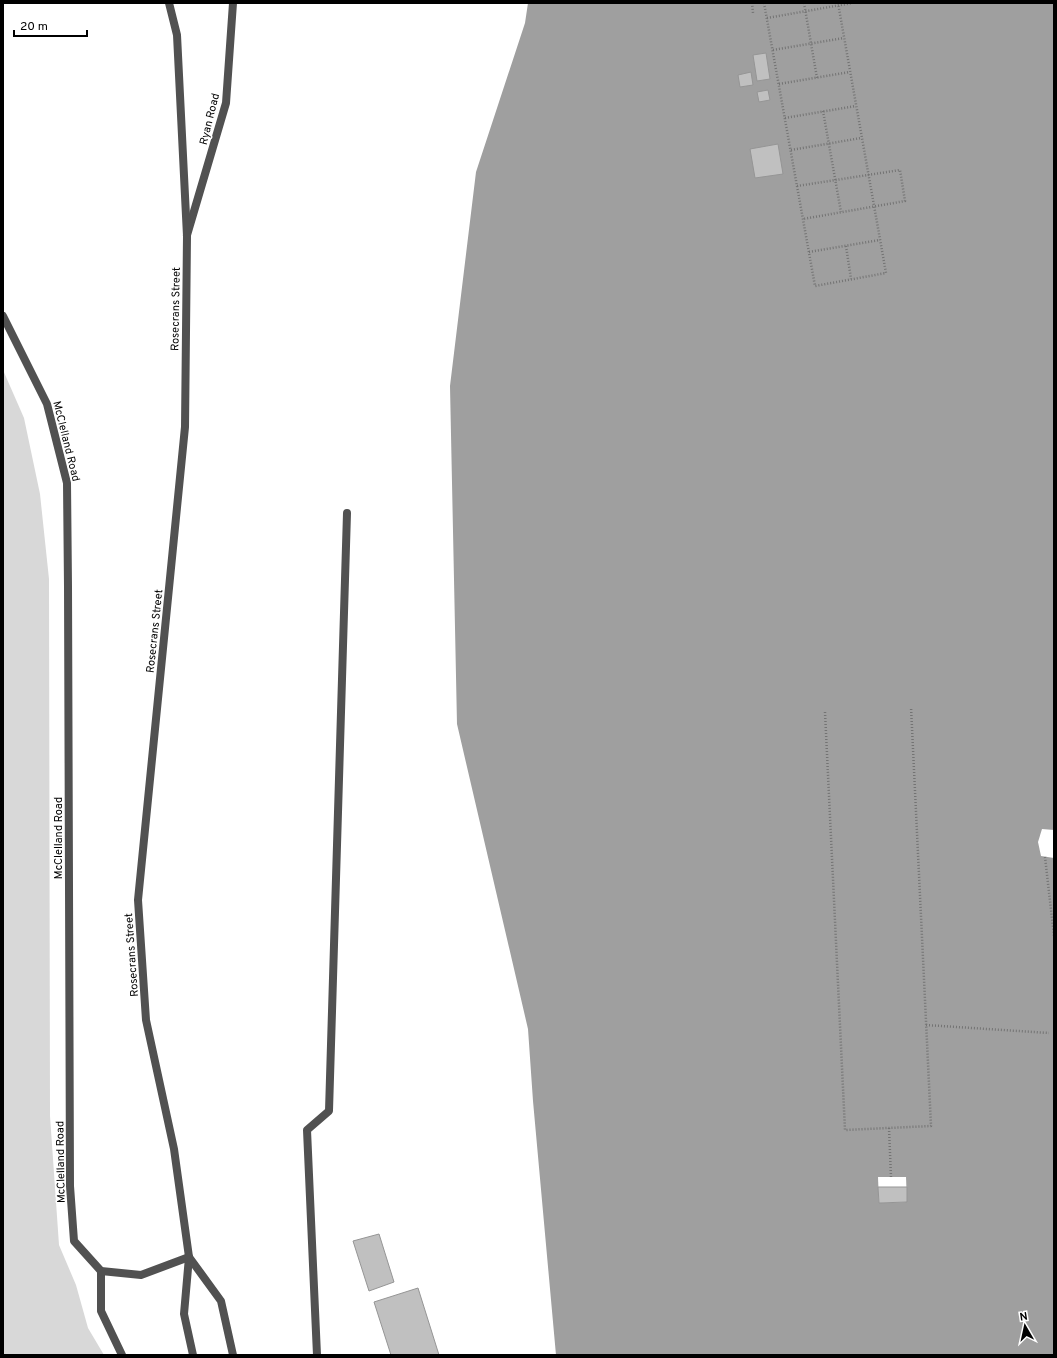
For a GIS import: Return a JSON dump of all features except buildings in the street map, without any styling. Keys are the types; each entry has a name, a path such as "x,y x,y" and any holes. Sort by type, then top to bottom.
{"street":[{"name":"Rosecrans Street","path":"169,3 177,35 187,236 185,427 138,900 146,1020 174,1149 189,1257 184,1314 193,1355"},
{"name":"Ryan Road","path":"187,236 226,102 233,3"},
{"name":"McClelland Road","path":"3,316 48,404 67,483 70,1186 74,1241 101,1271"},
{"path":"317,1355 307,1130 329,1111 347,513"},
{"name":"Rosecrans Street","path":"189,1257 221,1300 233,1355"},
{"path":"122,1355 101,1311 101,1271 141,1275 189,1257"}],"path":[{"path":"752,3 753,13"},
{"path":"764,3 815,286 886,273 838,3"},
{"path":"804,3 817,78"},
{"path":"767,18 852,3"},
{"path":"773,50 844,38"},
{"path":"779,84 850,72"},
{"path":"785,118 856,106"},
{"path":"823,111 841,212"},
{"path":"791,150 862,138"},
{"path":"797,186 900,170 905,201 803,218"},
{"path":"809,252 880,240"},
{"path":"846,246 852,279"},
{"path":"826,712 845,1130 931,1126 911,707"},
{"path":"1045,857 1054,936"},
{"path":"926,1025 1048,1033"},
{"path":"889,1128 891,1177"}],"shaded area":[{"path":"528,3 1054,3 1054,1355 556,1355 528,1029 457,724 450,386 476,172 525,23"},
{"path":"3,370 24,418 40,494 49,579 50,1116 59,1245 76,1285 88,1328 104,1355 3,1355"}],"pier":[{"path":"1042,829 1054,830 1054,858 1041,856 1038,842"},
{"path":"878,1177 906,1177 907,1202 879,1203"}]}
